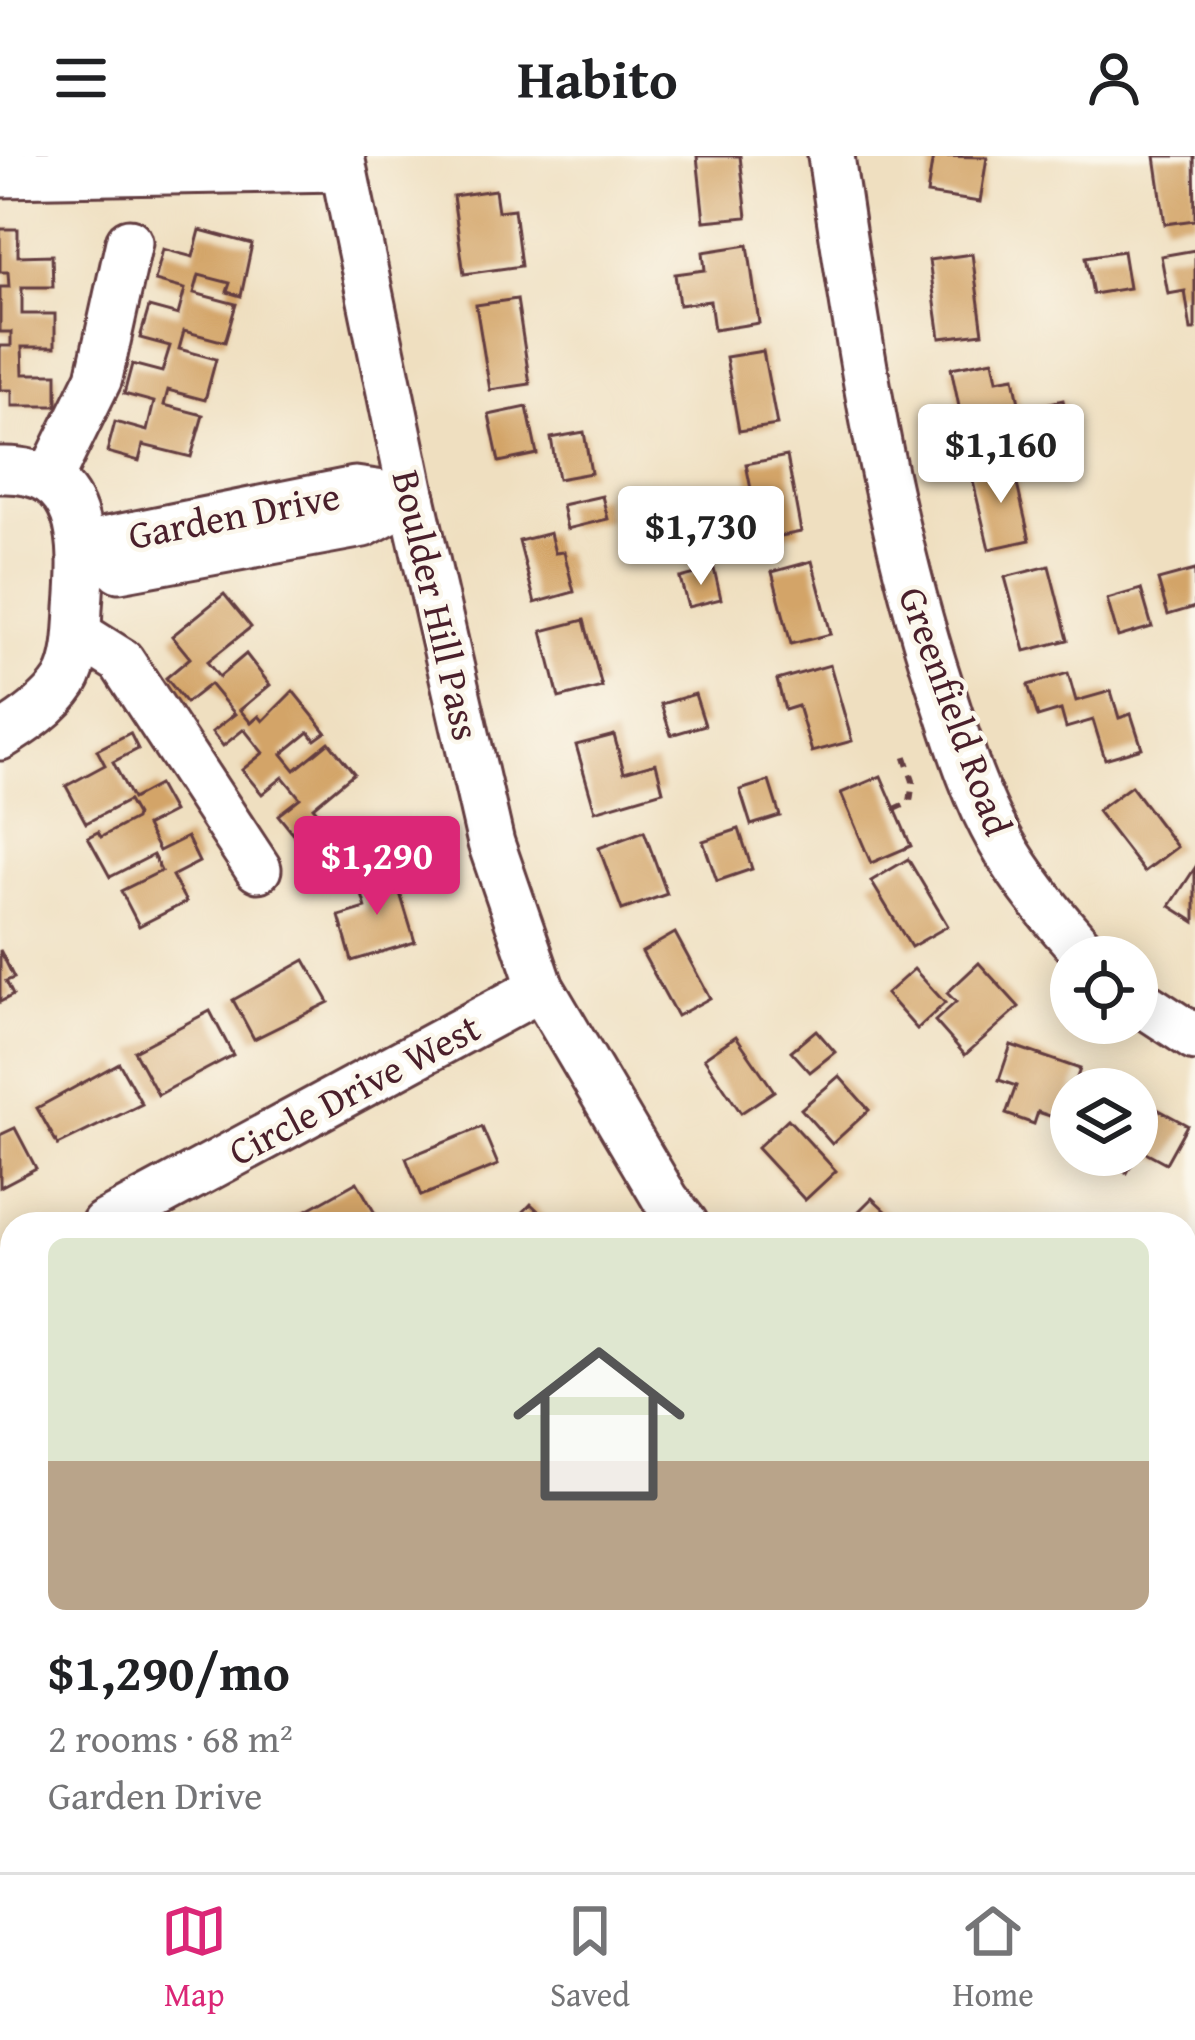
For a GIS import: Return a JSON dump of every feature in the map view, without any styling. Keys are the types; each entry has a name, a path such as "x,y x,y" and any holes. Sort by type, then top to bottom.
{"street":[{"name":"Greenfield Road","path":"831,156 865,370 908,589 955,733 1000,840 1035,894 1071,936"},
{"path":"0,174 341,162"},
{"name":"Boulder Hill Pass","path":"341,162 491,843 541,988 676,1212"},
{"path":"0,470 49,480 99,378 129,242"},
{"name":"Garden Drive","path":"0,736 27,721 67,680 77,634 81,527 68,500 49,480"},
{"name":"Garden Drive","path":"83,560 107,540 355,490 412,497"},
{"path":"77,634 122,661 258,869"},
{"name":"Circle Drive West","path":"126,1212 541,988"},
{"path":"1158,1014 1195,1039"}],"path":[{"path":"895,808 910,802 914,792 903,752"}],"building":[{"path":"697,156 740,156 747,217 704,221"},
{"path":"933,156 987,157 980,202 927,194"},
{"path":"1155,156 1194,156 1195,220 1165,224"},
{"path":"495,190 498,211 514,209 521,266 464,274 453,196"},
{"path":"0,229 18,229 18,256 52,255 53,287 22,287 22,314 55,314 55,347 22,347 23,374 57,374 57,406 12,406 12,390 0,390 0,346 11,346 11,332 0,332 0,287 9,287 8,272 0,272"},
{"path":"200,230 252,244 241,296 227,292 230,283 199,275 194,293 236,304 225,342 184,331 179,349 216,359 205,400 168,390 164,405 203,415 191,457 143,445 139,461 107,452 115,422 147,431 154,402 124,394 132,364 162,372 170,346 140,338 149,307 178,315 185,289 155,281 163,249 193,257"},
{"path":"748,245 759,323 714,330 710,301 679,305 675,274 705,270 703,252"},
{"path":"1195,250 1195,330 1191,330 1185,291 1168,294 1161,256"},
{"path":"1123,251 1129,288 1093,294 1086,257"},
{"path":"972,254 983,333 940,338 929,260"},
{"path":"517,299 530,384 490,390 476,305"},
{"path":"763,351 777,425 739,431 726,357"},
{"path":"993,360 997,380 1014,377 1021,414 963,426 951,368"},
{"path":"1063,400 1070,430 1035,438 1028,408"},
{"path":"527,407 537,454 499,462 489,415"},
{"path":"584,432 591,473 558,479 551,438"},
{"path":"787,456 801,532 761,540 746,464"},
{"path":"1012,463 1030,540 989,549 971,473"},
{"path":"602,496 608,519 567,529 562,505"},
{"path":"550,533 555,553 564,552 574,592 535,603 519,541"},
{"path":"812,561 831,634 791,644 772,572"},
{"path":"1049,566 1068,640 1025,651 1005,577"},
{"path":"714,569 721,599 688,607 680,578"},
{"path":"1195,570 1195,607 1168,615 1158,580"},
{"path":"1141,589 1152,627 1118,637 1107,599"},
{"path":"224,594 251,627 207,662 219,677 246,654 270,685 240,710 251,723 259,716 263,721 293,691 326,732 315,740 309,732 282,754 295,770 329,742 354,773 313,807 324,820 299,841 278,815 300,798 283,777 262,794 242,770 263,753 244,729 223,746 212,732 235,714 210,684 186,703 166,678 190,658 172,636"},
{"path":"584,620 602,687 559,698 542,631"},
{"path":"830,665 852,741 812,752 798,706 785,710 777,680"},
{"path":"1068,673 1076,701 1111,691 1119,718 1131,714 1142,748 1105,759 1093,720 1066,728 1061,710 1038,717 1028,685"},
{"path":"695,694 705,725 671,735 661,704"},
{"path":"130,733 138,749 113,762 132,799 158,785 173,812 146,826 159,851 187,837 199,862 172,876 186,902 139,926 121,891 161,871 153,855 110,877 88,837 98,832 101,837 136,815 128,801 86,823 66,786 105,765 97,750"},
{"path":"614,735 624,772 656,763 663,791 595,811 576,745"},
{"path":"881,776 911,846 871,863 841,793"},
{"path":"769,781 780,816 751,825 740,790"},
{"path":"1131,786 1177,847 1144,872 1097,811"},
{"path":"739,829 752,869 717,881 703,841"},
{"path":"644,831 667,894 622,910 599,848"},
{"path":"908,859 948,926 911,947 871,881"},
{"path":"392,867 415,942 352,961 339,916 366,908 357,878"},
{"path":"1195,868 1195,922 1170,906"},
{"path":"675,933 710,998 677,1016 642,952"},
{"path":"0,950 14,978 6,981 13,995 0,1002"},
{"path":"305,960 329,1002 254,1039 233,1000"},
{"path":"979,963 1019,1007 965,1055 935,1021 956,1002 947,993"},
{"path":"914,969 945,1003 917,1029 886,994"},
{"path":"210,1011 233,1055 158,1095 134,1051"},
{"path":"816,1030 835,1052 810,1072 791,1051"},
{"path":"736,1036 774,1091 741,1113 704,1058"},
{"path":"1011,1045 1077,1068 1050,1068 1050,1116 1038,1112 1034,1124 1006,1114 1016,1086 999,1080"},
{"path":"119,1063 142,1104 58,1145 37,1108"},
{"path":"839,1076 869,1110 832,1144 801,1109"},
{"path":"1158,1109 1187,1125 1166,1163 1158,1159"},
{"path":"788,1119 836,1171 805,1200 757,1148"},
{"path":"482,1127 498,1165 421,1196 406,1158"},
{"path":"15,1128 36,1168 0,1187 0,1135"},
{"path":"357,1182 374,1212 303,1212"},
{"path":"872,1198 887,1212 858,1212"}]}
